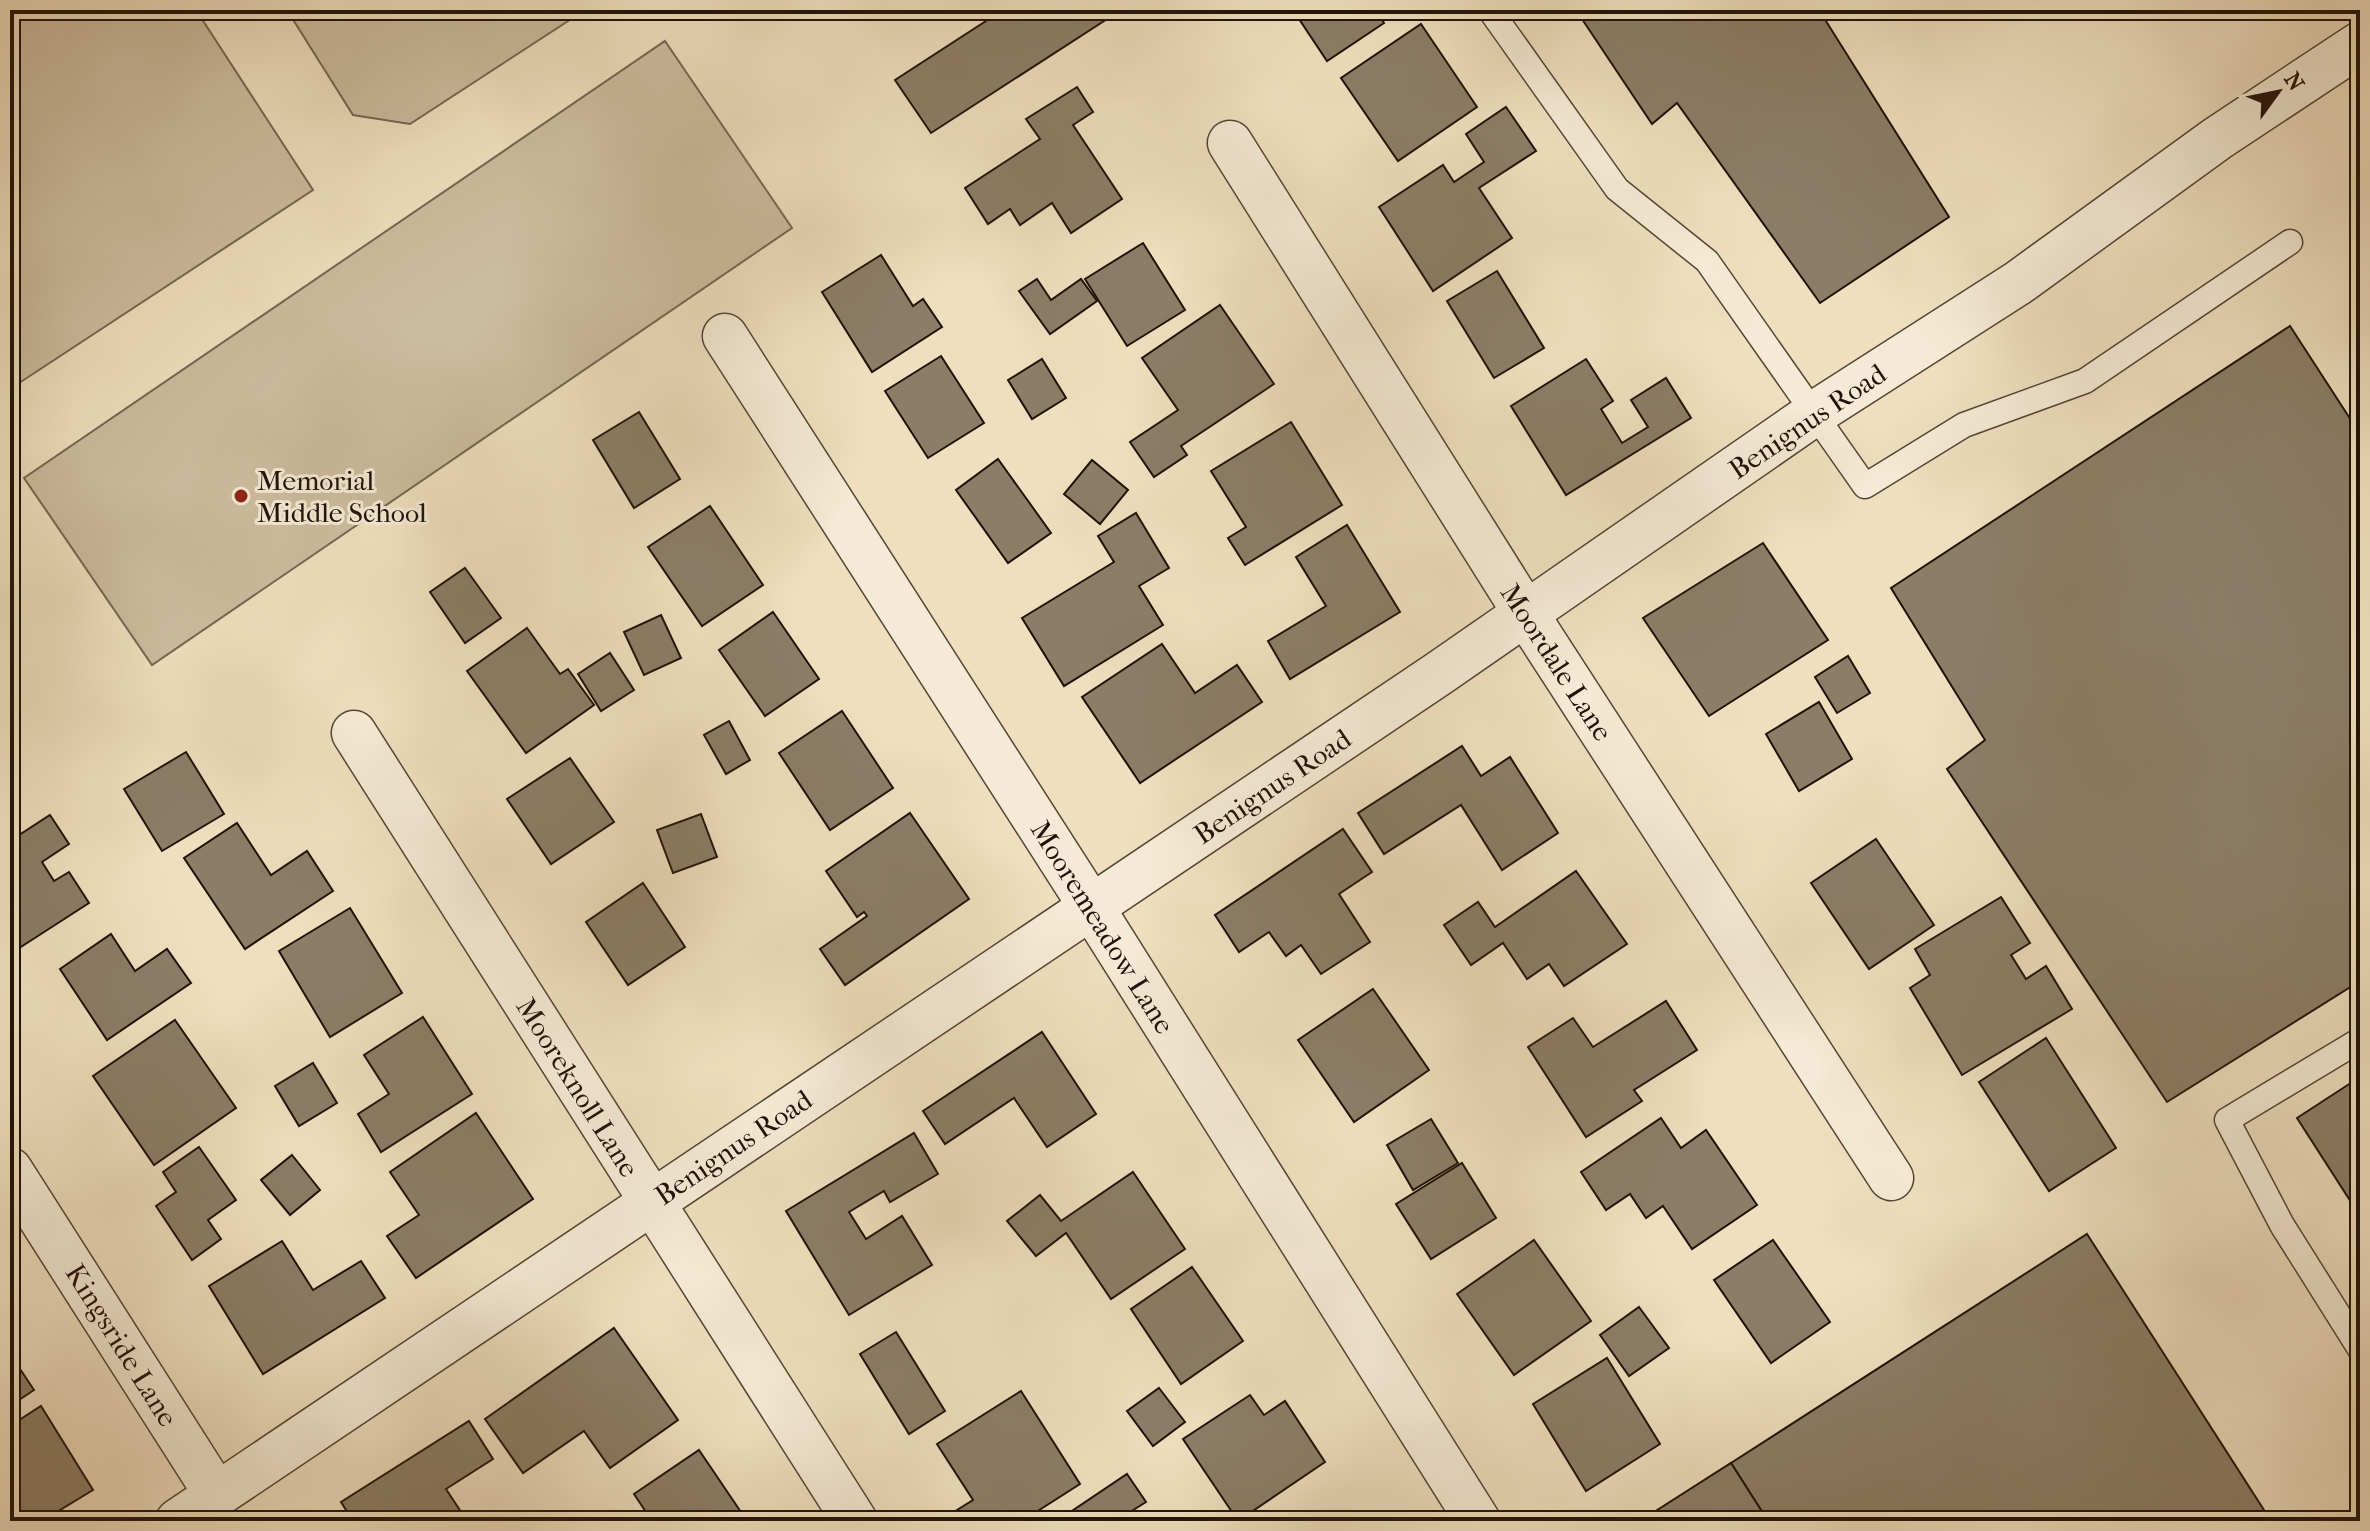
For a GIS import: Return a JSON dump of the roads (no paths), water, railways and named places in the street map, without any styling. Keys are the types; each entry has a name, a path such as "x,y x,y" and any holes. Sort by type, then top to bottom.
{"street":[{"name":"Benignus Road","path":"178,1521 225,1508 650,1202 1092,908 1526,614 1815,413 2018,283 2218,138 2360,44"},
{"name":"Moordale Lane","path":"1230,143 1526,614 1891,1178"},
{"name":"Mooremeadow Lane","path":"725,336 1092,908 1478,1521"},
{"name":"Mooreknoll Lane","path":"354,733 855,1521"},
{"name":"Kingsride Lane","path":"10,1170 225,1508"}],"lane":[{"path":"1490,10 1617,189 1707,261 1865,486 1964,425 2085,381 2290,242"},
{"path":"2360,1040 2227,1120 2282,1225 2360,1349"}],"place":[{"name":"Memorial Middle School","path":"241,496"}]}
